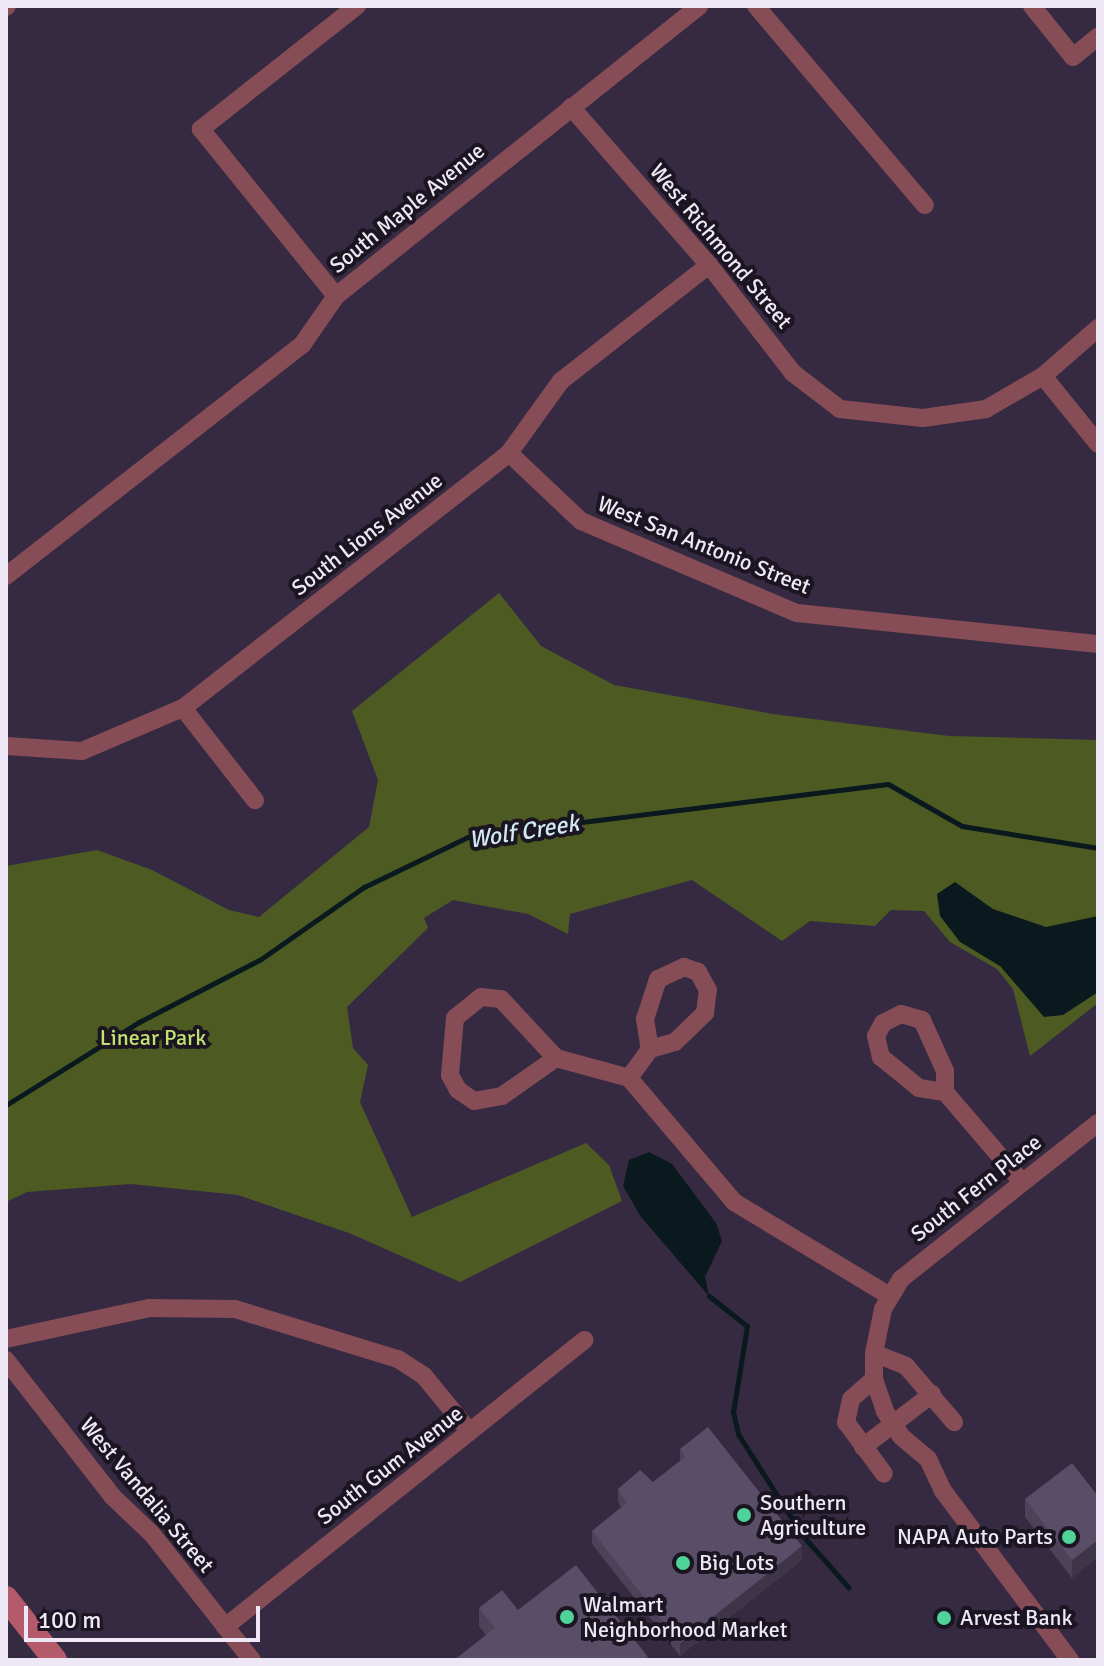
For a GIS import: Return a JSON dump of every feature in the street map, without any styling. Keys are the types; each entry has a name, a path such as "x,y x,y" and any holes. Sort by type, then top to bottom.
{"main road":[{"path":"6,1598 55,1660"}],"street":[{"path":"336,296 201,129 357,6"},
{"name":"South Maple Avenue","path":"6,576 302,345 336,296 699,6"},
{"path":"756,6 925,205"},
{"path":"1032,6 1073,57 1098,37"},
{"name":"West Richmond Street","path":"571,107 709,265 793,373 840,409 923,418 986,409 1043,376"},
{"name":"South Lions Avenue","path":"6,746 82,751 183,708 509,453 561,381 709,265"},
{"path":"1098,328 1043,376 1098,444"},
{"name":"West San Antonio Street","path":"509,453 581,521 797,613 1098,644"},
{"path":"183,708 255,800"},
{"path":"629,1078 650,1049 675,1042 705,1013 708,990 698,972 684,967 658,979 645,1019 650,1049"},
{"path":"556,1058 502,1096 474,1101 458,1090 450,1075 455,1018 481,997 501,999 556,1058 629,1078 734,1202 888,1295 874,1353 874,1379 892,1423 928,1459 943,1491 1070,1660"},
{"path":"945,1092 919,1088 881,1057 876,1036 883,1023 901,1014 922,1020 945,1071 945,1092 1022,1182"},
{"name":"South Fern Place","path":"888,1295 913,1267 1098,1123"},
{"path":"6,1339 149,1308 235,1309 398,1359 424,1376 470,1432"},
{"name":"South Gum Avenue","path":"225,1627 585,1340"},
{"path":"874,1353 906,1366 954,1422"},
{"name":"West Vandalia Street","path":"6,1360 113,1497 152,1534 252,1660"},
{"path":"874,1379 851,1399 846,1414 850,1430 884,1474"},
{"path":"863,1447 932,1394"}],"green space":[{"name":"Linear Park","path":"499,593 541,646 614,685 773,714 949,736 1098,740 1098,1003 1030,1056 1013,989 997,969 950,942 924,911 891,910 875,926 810,921 782,941 692,880 570,914 568,934 528,914 453,900 424,918 428,928 347,1007 353,1048 368,1065 360,1102 412,1217 586,1143 609,1165 622,1201 460,1282 349,1233 238,1195 131,1184 27,1192 6,1202 6,866 97,850 152,870 229,910 259,917 369,827 378,780 352,711"}],"shaded area":[{"path":"955,882 993,909 1046,927 1098,916 1098,992 1063,1015 1044,1017 1000,966 960,942 940,916 937,894"},
{"path":"649,1152 672,1164 716,1223 722,1241 705,1277 709,1296 641,1217 623,1186 629,1160"}],"building":[{"name":"Big Lots","path":"708,1427 802,1546 680,1643 592,1531 627,1503 618,1489 640,1470 653,1482 685,1457 680,1449"},
{"name":"NAPA Auto Parts","path":"1072,1463 1098,1496 1098,1540 1072,1560 1025,1499"},
{"name":"Walmart Neighborhood Market","path":"576,1565 648,1657 644,1660 454,1660 495,1628 479,1608 502,1590 518,1610"}],"waterway":[{"name":"Wolf Creek","path":"6,1105 139,1022 261,959 364,887 470,836 888,784 962,826 1098,848"},
{"path":"709,1296 747,1326 733,1412 738,1434 803,1536 849,1588"}],"place":[{"name":"Southern Agriculture","path":"744,1515"},
{"name":"NAPA Auto Parts","path":"1069,1537"},
{"name":"Big Lots","path":"683,1563"},
{"name":"Walmart Neighborhood Market","path":"567,1617"},
{"name":"Arvest Bank","path":"944,1618"}]}
